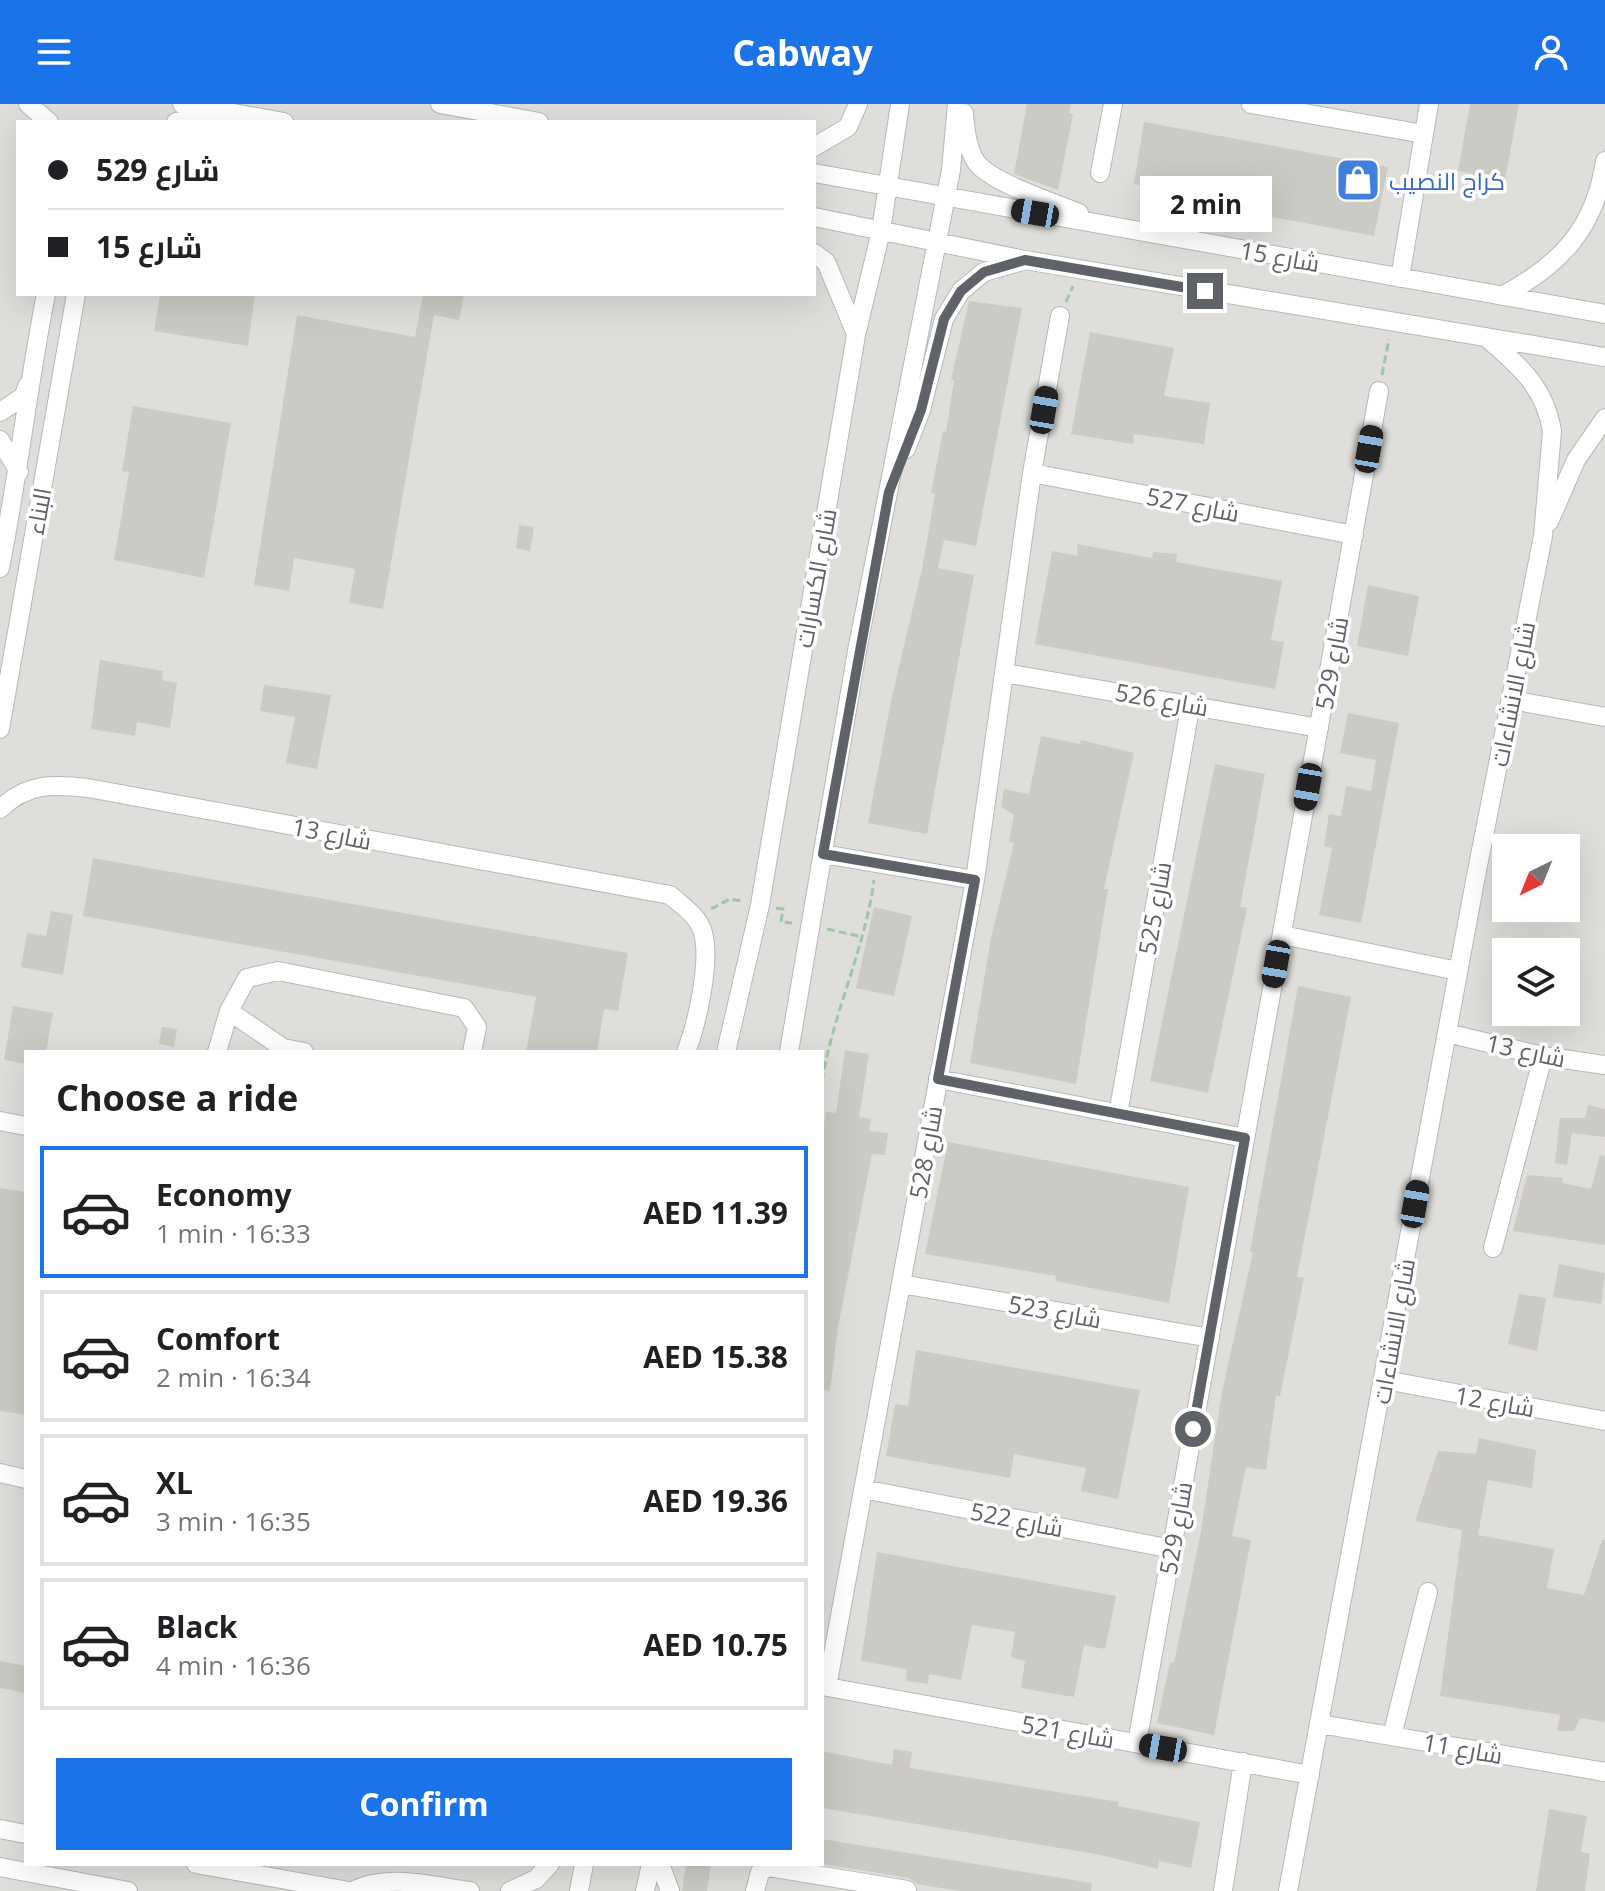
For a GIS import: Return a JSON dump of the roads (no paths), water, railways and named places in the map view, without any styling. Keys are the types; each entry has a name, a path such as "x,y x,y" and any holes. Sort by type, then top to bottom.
{"street":[{"path":"28,104 47,120"},
{"path":"182,104 273,120"},
{"path":"440,104 528,120"},
{"path":"816,146 848,127 858,104"},
{"name":"شارع الكسارات","path":"726,1050 760,905 856,335 890,184 900,104"},
{"path":"789,1050 889,492 946,197 960,104"},
{"path":"960,104 966,135 977,164 1000,179 1115,227"},
{"path":"1100,173 1113,104"},
{"path":"1251,104 1424,134"},
{"path":"1400,278 1429,104"},
{"path":"189,120 233,113"},
{"path":"1502,296 1538,277 1576,239 1601,185 1605,161"},
{"name":"شارع 15","path":"816,173 890,184 946,197 1605,314"},
{"path":"1601,185 1605,206"},
{"name":"شارع 15","path":"816,217 1080,270 1605,357"},
{"path":"816,254 826,262 840,289 856,335"},
{"path":"889,492 921,410 944,319 961,291 984,272 1025,260"},
{"name":"البناء","path":"0,568 19,473 29,380 46,296"},
{"name":"البناء","path":"0,729 76,296"},
{"name":"شارع 528","path":"824,1686 975,880 1032,473 1060,316"},
{"name":"شارع الانشاءات","path":"1288,1891 1385,1380 1458,971 1543,536 1550,417 1533,381 1488,339"},
{"path":"0,412 24,396 29,380"},
{"name":"شارع 529","path":"1137,1743 1379,391"},
{"name":"شارع الانشاءات","path":"1543,536 1576,460 1605,418"},
{"path":"0,440 19,473"},
{"name":"شارع 527","path":"1032,473 1354,535"},
{"name":"شارع 526","path":"1005,673 1191,703 1319,728"},
{"path":"1511,700 1605,717"},
{"name":"شارع 525","path":"1118,1114 1191,703"},
{"name":"شارع 13","path":"0,809 15,795 31,788 50,784 88,788 670,895 695,916 704,934 702,999 687,1050"},
{"path":"823,854 975,880"},
{"path":"1282,935 1458,971"},
{"path":"218,1050 229,1011 247,978 278,971 464,1008 477,1027 472,1050"},
{"path":"229,1011 283,1048 294,1050"},
{"path":"720,1050 731,1022"},
{"name":"شارع 13","path":"1447,1033 1543,1056 1605,1065"},
{"path":"1493,1248 1543,1056"},
{"path":"938,1079 1245,1138"},
{"path":"0,1121 24,1126"},
{"name":"شارع 523","path":"901,1284 1210,1338"},
{"name":"شارع 12","path":"1385,1380 1605,1421"},
{"path":"0,1473 24,1479"},
{"name":"شارع 522","path":"863,1489 1172,1549"},
{"path":"1392,1736 1428,1592"},
{"name":"شارع 521","path":"824,1686 1310,1775"},
{"name":"شارع 11","path":"1320,1724 1605,1772"},
{"path":"1223,1891 1243,1762"},
{"path":"0,1829 24,1834"},
{"path":"220,1866 293,1872 350,1891 387,1881 470,1891"},
{"path":"510,1891 529,1883 548,1866"},
{"path":"579,1891 584,1866"},
{"path":"645,1891 651,1866"},
{"path":"661,1866 670,1891"},
{"path":"0,1867 128,1891"},
{"path":"755,1891 760,1872 769,1867 909,1891"}],"place":[{"name":"كراج النصيب","path":"1358,180"}]}
